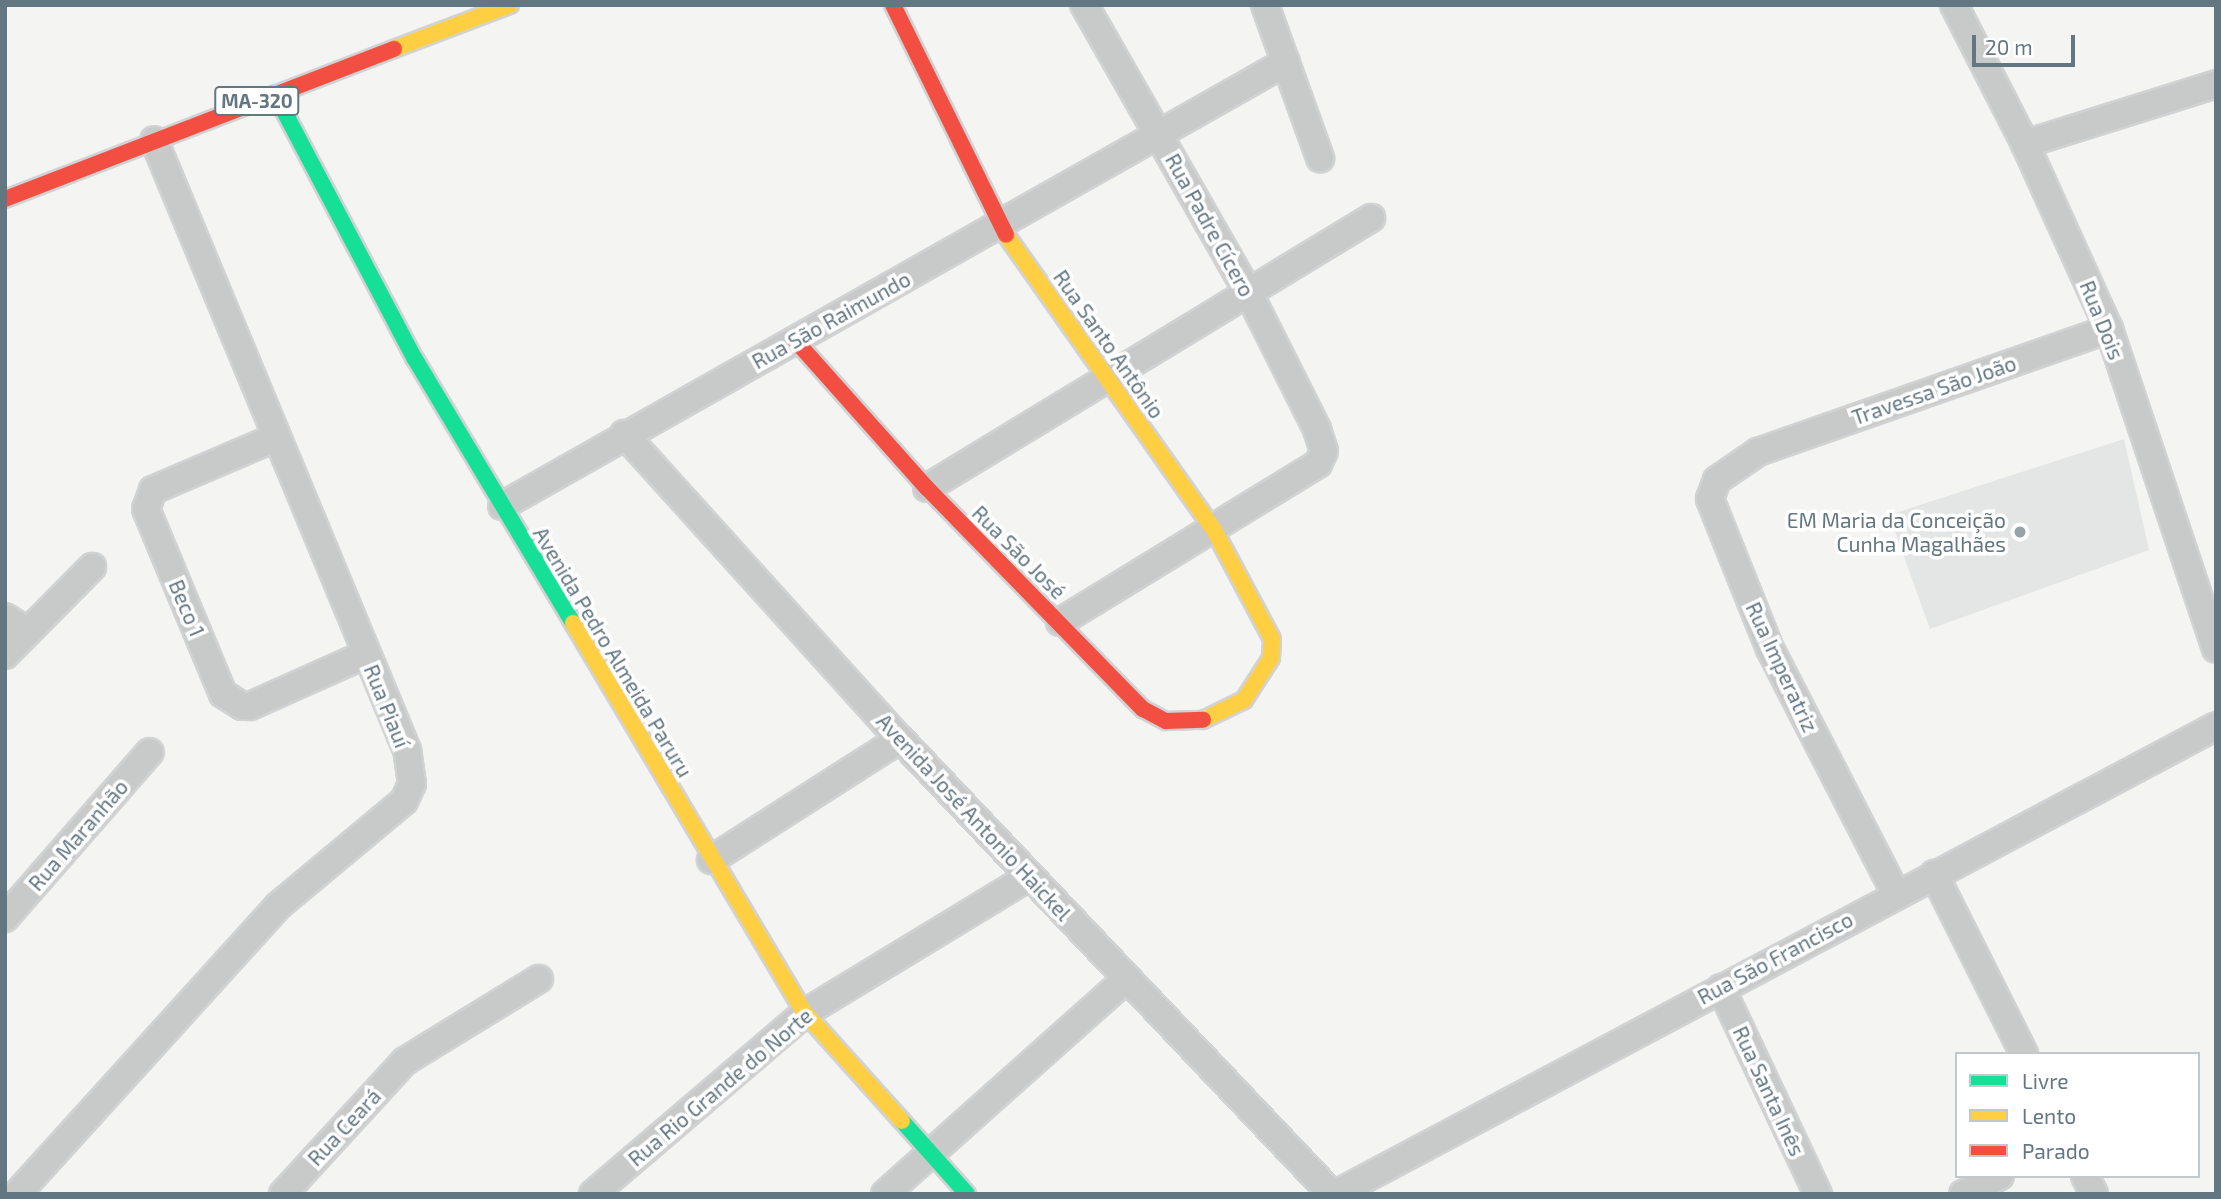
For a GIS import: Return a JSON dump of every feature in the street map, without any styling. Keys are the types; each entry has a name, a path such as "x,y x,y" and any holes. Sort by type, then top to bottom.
{"street":[{"name":"MA-320","path":"5,199 510,5"},
{"name":"Rua Santo Antônio","path":"893,5 999,225 1214,530 1272,639 1271,658 1244,700"},
{"name":"Rua Padre Cícero","path":"1084,5 1248,292 1317,429 1324,451 1318,464 1214,530"},
{"path":"1265,5 1320,158"},
{"name":"Rua Dois","path":"1954,5 2025,144 2109,329 2216,649"},
{"name":"Rua São Raimundo","path":"502,506 624,434 1161,136 1286,62"},
{"path":"2025,144 2216,84"},
{"name":"Avenida Pedro Almeida Paruru","path":"275,94 415,359 711,860 805,1013 967,1194"},
{"name":"Rua Piauí","path":"17,1194 278,906 404,801 412,784 407,750 154,140"},
{"path":"926,488 1106,375 1371,218"},
{"name":"Travessa São João","path":"1758,452 2109,329"},
{"name":"Rua São José","path":"795,340 926,488 1143,709 1166,721 1208,720 1244,700"},
{"name":"Avenida José Antonio Haickel","path":"624,434 900,739 1126,979 1334,1194"},
{"name":"Beco 1","path":"277,437 153,489 146,500 223,694 242,706 366,654"},
{"name":"Rua Imperatriz","path":"1758,452 1717,480 1710,499 1770,649 1896,894"},
{"path":"1060,622 1214,530"},
{"path":"5,655 92,567"},
{"path":"5,617 28,632"},
{"name":"Rua São Francisco","path":"1334,1194 2216,726"},
{"path":"711,860 900,739"},
{"name":"Rua Maranhão","path":"5,918 150,752"},
{"path":"1934,874 2023,1052"},
{"name":"Rua Rio Grande do Norte","path":"593,1194 805,1013 1030,876"},
{"name":"Rua Ceará","path":"283,1194 405,1061 539,979"},
{"path":"885,1194 1126,979"},
{"name":"Rua Santa Inês","path":"1721,988 1818,1194"},
{"path":"1963,1194 1996,1178"},
{"path":"2086,1178 2094,1194"}],"shaded area":[{"name":"EM Maria da Conceição Cunha Magalhães","path":"2124,439 2149,550 1930,629 1889,515"}],"traffic: fast":[{"path":"275,94 415,359 573,623"},
{"path":"902,1121 967,1194"}],"traffic: slow":[{"path":"394,49 510,5"},
{"path":"1006,235 1214,530 1272,639 1271,658 1244,700 1203,720"},
{"path":"573,623 805,1013 902,1121"}],"traffic: jam":[{"path":"893,5 1006,235"},
{"path":"5,199 394,49"},
{"path":"795,340 927,488 1143,709 1166,721 1203,720"}],"place":[{"name":"EM Maria da Conceição Cunha Magalhães","path":"2020,532"}]}
